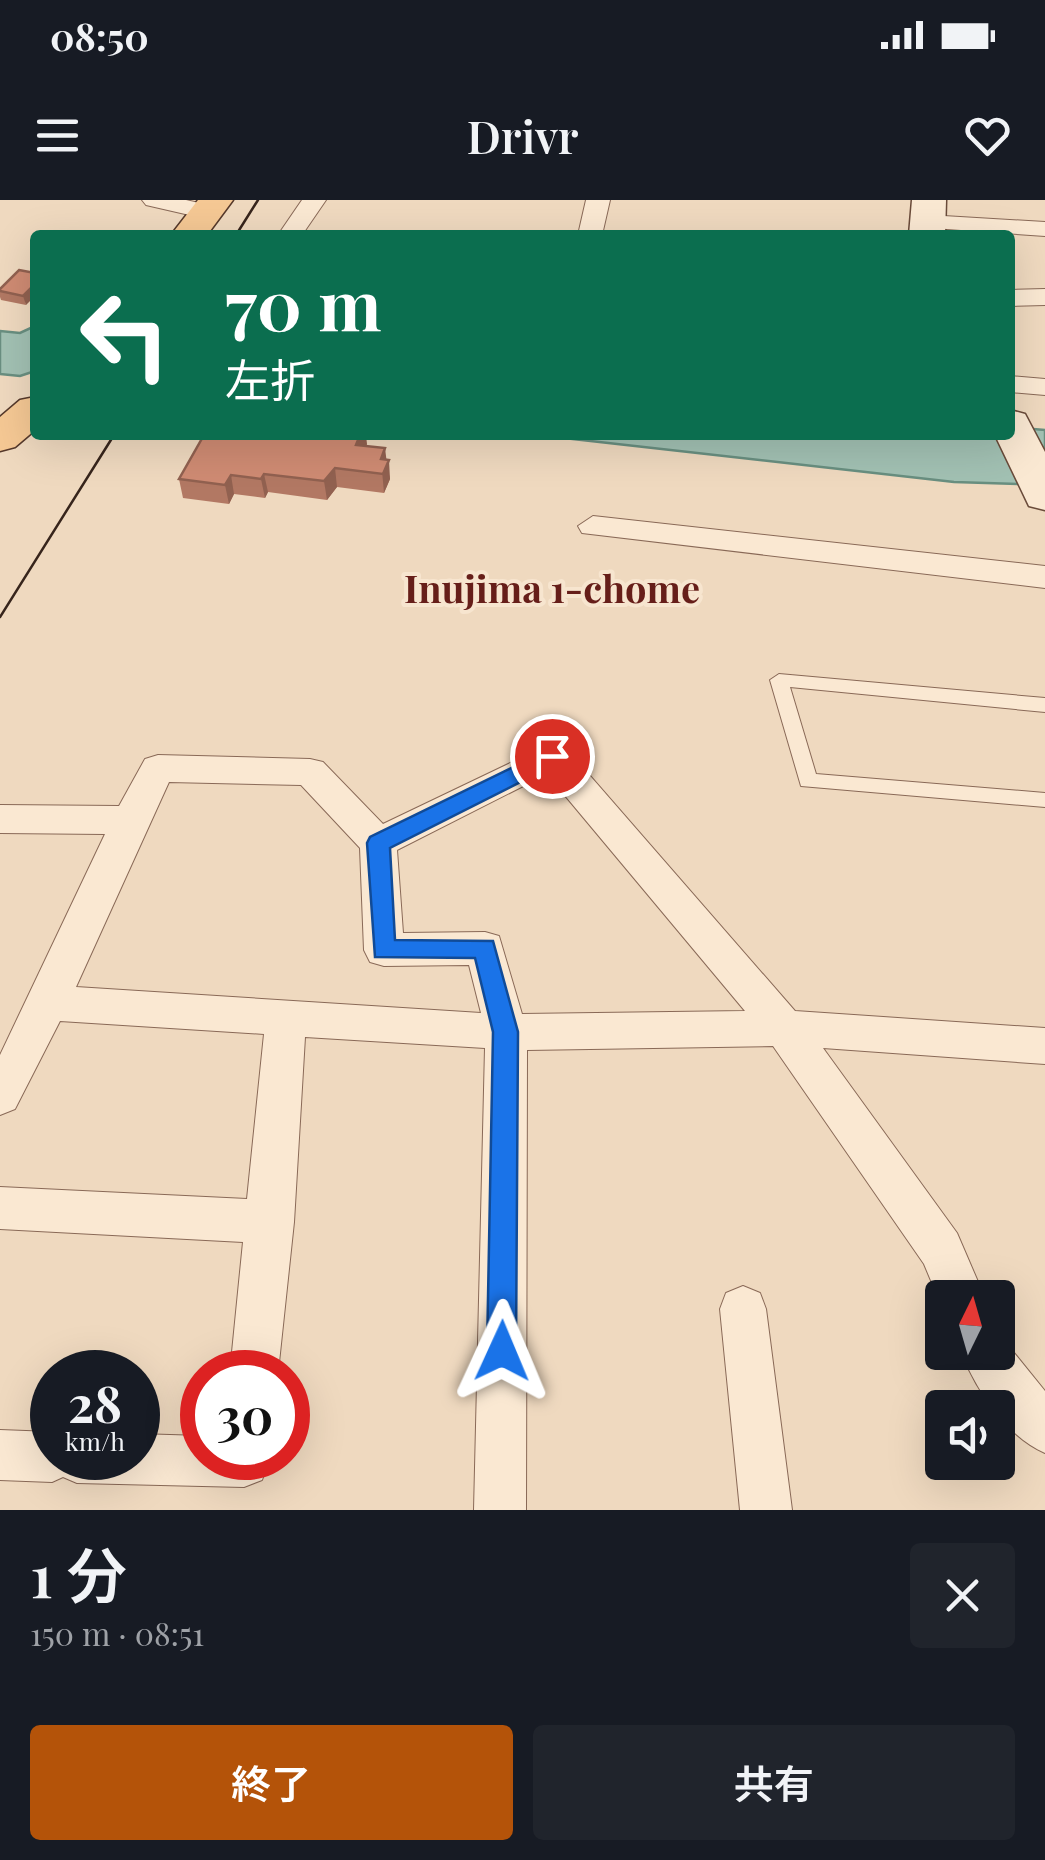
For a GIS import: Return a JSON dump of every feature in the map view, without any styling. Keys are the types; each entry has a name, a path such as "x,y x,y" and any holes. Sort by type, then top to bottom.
{"main road":[{"path":"0,438 30,413"},
{"path":"1015,433 1045,496"}],"street":[{"path":"154,200 204,216"},
{"path":"293,230 314,200"},
{"path":"591,230 598,200"},
{"path":"928,219 1045,229"},
{"path":"1015,298 1045,297"},
{"path":"1015,384 1045,386"},
{"path":"593,526 1045,577"},
{"path":"378,843 552,756 784,1028 941,1249 954,1280"},
{"path":"0,1096 158,768 310,772 378,843 384,950 485,948 506,1032 500,1510"},
{"path":"0,818 130,820"},
{"path":"48,1002 506,1032 784,1028 1045,1046"},
{"path":"256,1350 271,1222 286,1016"},
{"path":"0,1208 271,1222"},
{"path":"743,1309 766,1510"},
{"path":"994,1370 1045,1428"},
{"path":"0,1456 30,1457"}],"lane":[{"path":"1045,705 779,680 808,780 1045,800"}],"shaded area":[{"path":"30,328 30,373 0,374 0,331 20,333"},
{"path":"1015,427 1045,430 1045,485 954,482 581,440 1015,440"}],"building":[{"path":"19,270 30,272 30,289 23,296 0,289"},
{"path":"201,440 358,440 356,445 385,448 381,459 389,460 383,474 335,468 324,481 264,474 261,479 231,475 225,485 179,479"}],"tram line":[{"path":"239,230 258,200"},
{"path":"0,617 111,440"}],"district":[{"name":"Inujima 1-chome","path":"552,590"}],"route":[{"path":"502,1351 506,1032 485,948 384,950 378,843 552,756"}]}
